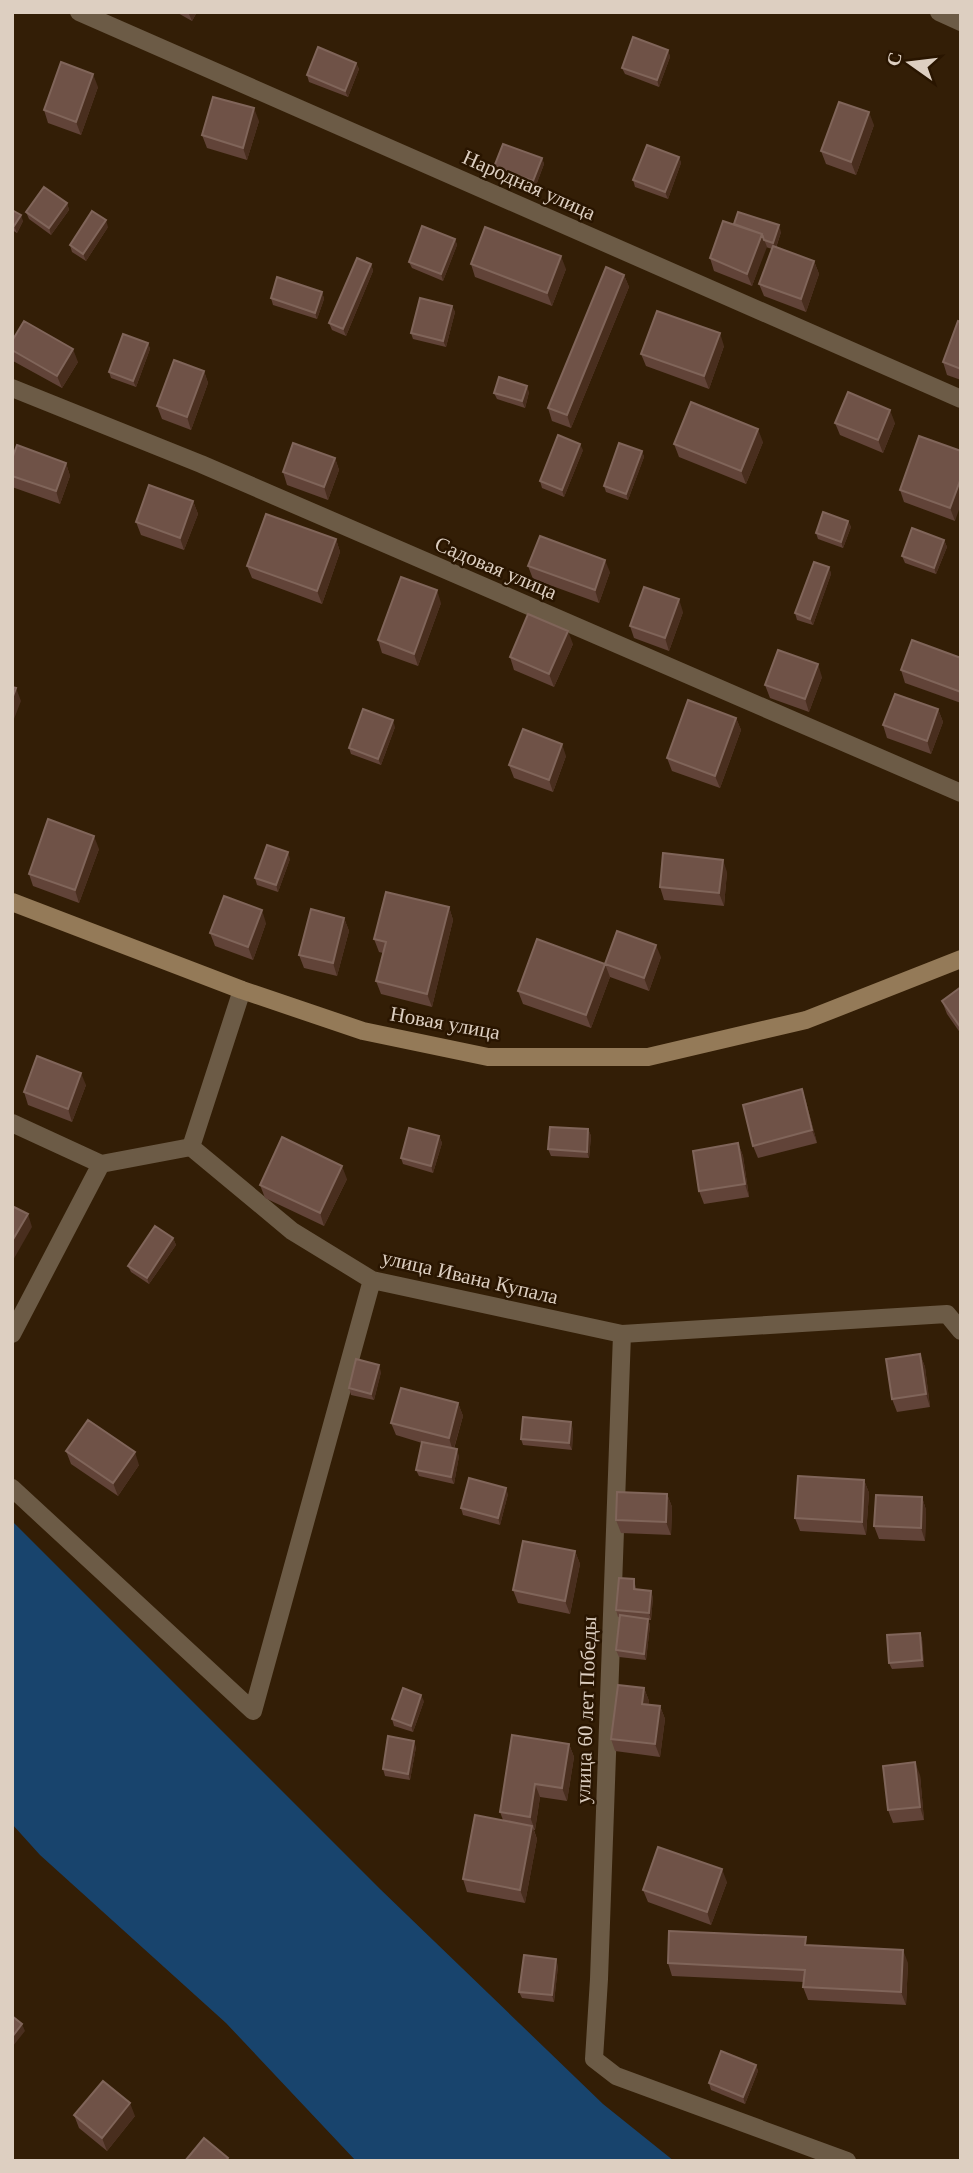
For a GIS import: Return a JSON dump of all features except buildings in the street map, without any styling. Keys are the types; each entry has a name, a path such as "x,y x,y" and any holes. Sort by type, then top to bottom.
{"street":[{"name":"Народная улица","path":"79,12 961,400"},
{"path":"939,12 961,22"},
{"name":"Садовая улица","path":"12,388 214,470 961,793"},
{"name":"Новая улица","path":"12,902 242,990 363,1031 488,1057 648,1056 806,1020 961,959"},
{"path":"12,1123 101,1164 191,1147 242,990"},
{"name":"улица Ивана Купала","path":"191,1147 292,1231 372,1280 622,1334 947,1314 961,1331"},
{"path":"12,1334 101,1164"},
{"path":"12,1488 253,1711 372,1280"},
{"name":"улица 60 лет Победы","path":"622,1334 594,2059 616,2076 847,2161"}],"water":[{"path":"12,1521 380,1889 603,2104 674,2161 356,2161 226,2023 40,1855 12,1824"}]}
